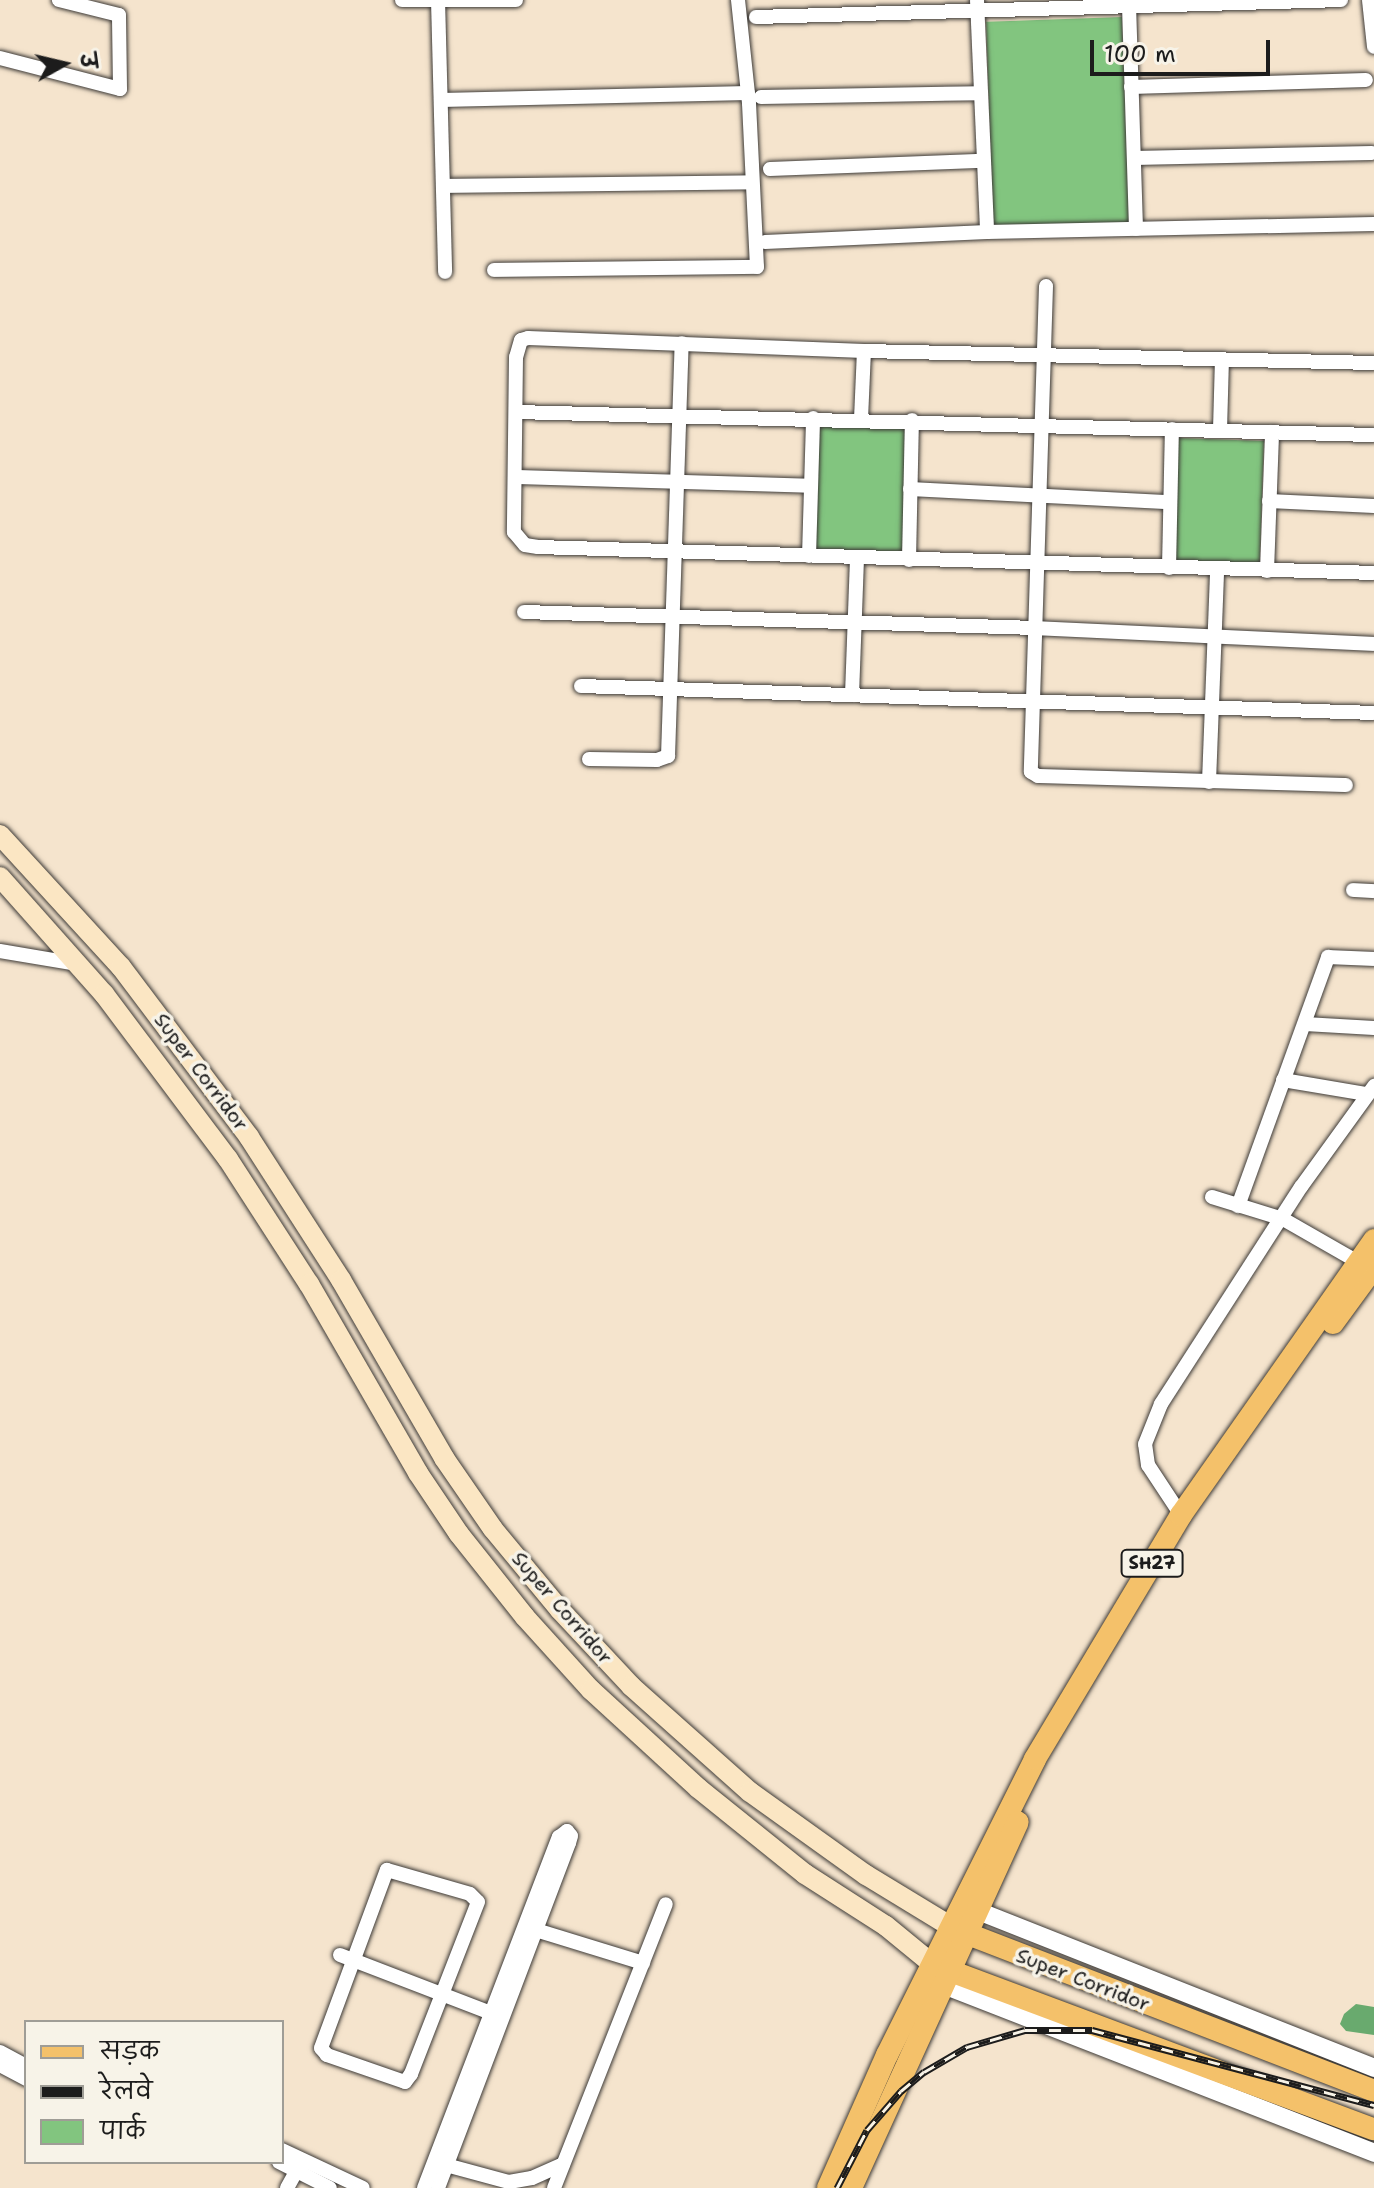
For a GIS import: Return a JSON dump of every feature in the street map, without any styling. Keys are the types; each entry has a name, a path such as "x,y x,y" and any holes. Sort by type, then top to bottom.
{"main road":[{"name":"Super Corridor","path":"0,835 121,967 249,1137 341,1280 444,1458 493,1529 560,1610 631,1686 750,1792 866,1875 958,1930 1374,2091"},
{"name":"Super Corridor","path":"0,877 78,964 175,1085 228,1159 309,1284 418,1473 459,1534 525,1617 591,1690 698,1788 805,1874 886,1926 936,1974 1374,2129"},
{"name":"SH27","path":"968,1908 1136,1613 1366,1264 1374,1240"},
{"name":"SH27","path":"936,1974 1035,1759 1181,1515 1366,1264"},
{"path":"851,2188 892,2094 936,1974"},
{"path":"828,2188 867,2100 936,1974"},
{"path":"867,2100 892,2094"}],"street":[{"path":"0,58 120,89 119,15 59,0"},
{"path":"402,0 516,0"},
{"path":"494,270 757,267 752,182 755,95 738,0"},
{"path":"756,17 977,5 1341,0"},
{"path":"1369,0 1374,47"},
{"path":"438,1 445,272"},
{"path":"977,5 987,232"},
{"path":"1129,5 1136,229"},
{"path":"1131,87 1366,80"},
{"path":"441,100 980,93"},
{"path":"1134,158 1372,153"},
{"path":"770,169 983,161"},
{"path":"445,186 752,182"},
{"path":"765,242 987,232 1374,224"},
{"path":"1046,286 1031,772 1038,776 1346,785"},
{"path":"1374,363 864,351 538,337 521,340 516,357 514,532 525,545 675,553 1374,573"},
{"path":"589,759 657,760 668,756 682,343"},
{"path":"861,419 864,351"},
{"path":"1220,430 1222,360"},
{"path":"516,412 912,420 1374,435"},
{"path":"809,556 813,418"},
{"path":"909,560 912,420"},
{"path":"1169,568 1172,429"},
{"path":"1267,571 1272,432"},
{"path":"516,477 811,486"},
{"path":"910,489 1170,502"},
{"path":"1269,501 1374,506"},
{"path":"852,695 857,558"},
{"path":"1209,782 1217,570"},
{"path":"524,612 1035,628 1374,644"},
{"path":"581,686 1374,713"},
{"path":"1353,890 1374,891"},
{"path":"0,951 78,964"},
{"path":"1238,1206 1328,957 1374,959"},
{"path":"1305,1024 1374,1028"},
{"path":"1181,1515 1148,1465 1145,1444 1161,1404 1301,1187 1371,1090 1283,1080"},
{"path":"1212,1197 1283,1219 1366,1264"},
{"path":"424,2188 497,2015 536,1930 571,1836 567,1831 559,1837 497,2015 438,2188"},
{"path":"387,1870 470,1894 478,1902 442,1994 411,2074 405,2082 327,2055 321,2048 347,1958 387,1870"},
{"path":"554,2188 666,1904"},
{"path":"968,1908 1374,2068"},
{"path":"536,1930 643,1963"},
{"path":"347,1958 497,2015"},
{"path":"936,1974 1374,2153"},
{"path":"0,2052 24,2065"},
{"path":"0,2065 24,2078"},
{"path":"284,2151 363,2188"},
{"path":"284,2164 330,2188"},
{"path":"446,2165 509,2182 532,2178 563,2164"},
{"path":"287,2188 297,2170"}],"green space":[{"path":"1122,17 1129,224 993,229 986,22"},
{"path":"818,425 905,427 903,552 816,551"},
{"path":"1178,438 1264,441 1260,565 1174,562"},
{"path":"1356,2004 1374,2007 1374,2035 1346,2031 1340,2024 1344,2014"}],"railway":[{"path":"837,2188 867,2130 901,2091 924,2072 967,2047 1025,2030 1092,2030 1374,2105"}]}
